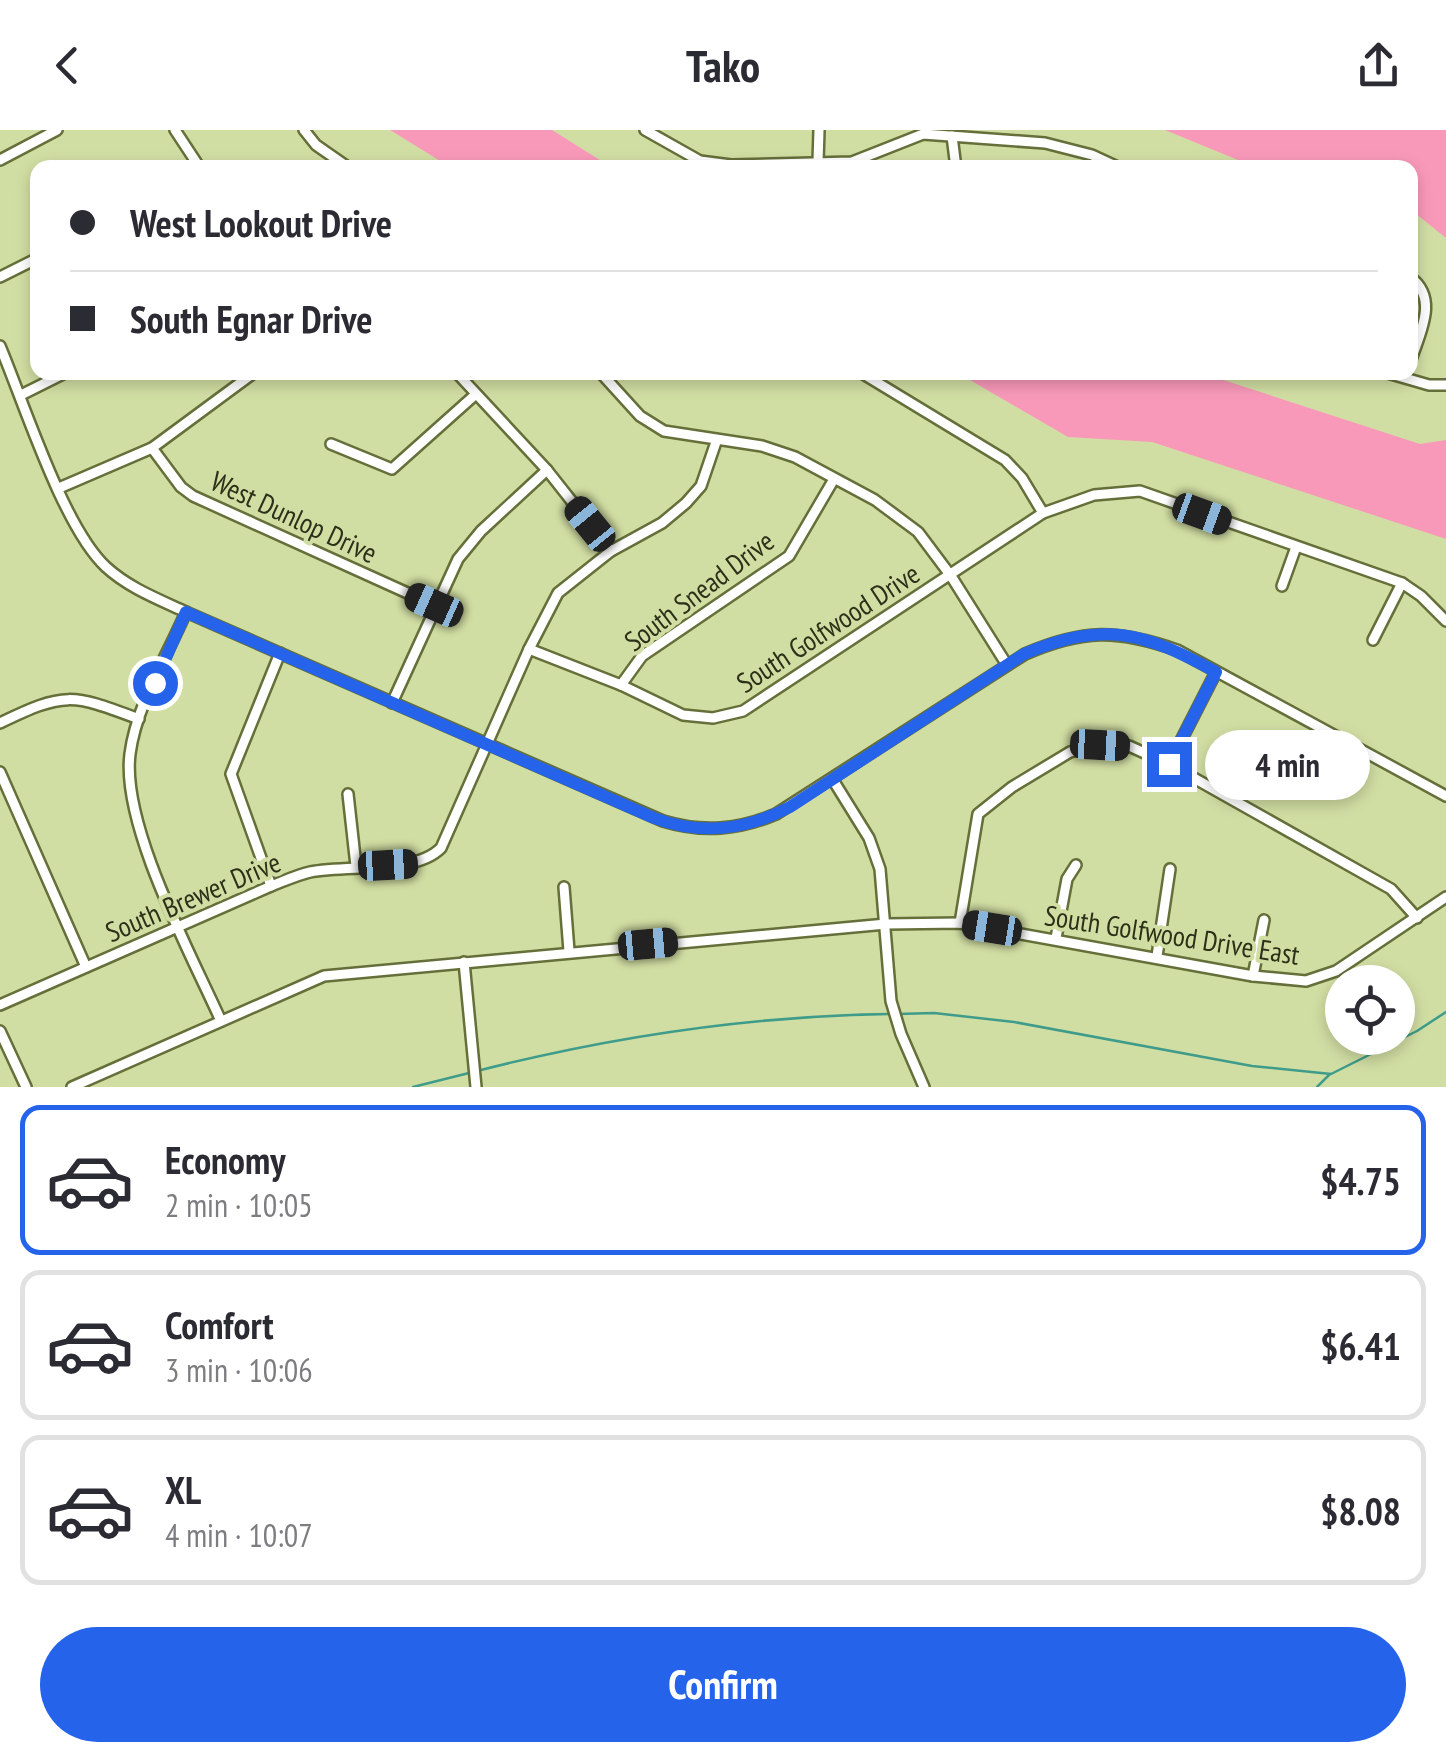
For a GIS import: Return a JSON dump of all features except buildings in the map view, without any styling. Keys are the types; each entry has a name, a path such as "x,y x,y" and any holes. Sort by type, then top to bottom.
{"street":[{"path":"0,160 57,130"},
{"path":"175,130 195,160"},
{"path":"304,130 339,160"},
{"path":"645,130 698,160"},
{"path":"662,141 670,130"},
{"path":"818,160 819,130"},
{"path":"857,160 924,134 1045,143 1103,160"},
{"path":"952,136 955,160"},
{"path":"0,276 30,262"},
{"path":"1418,282 1428,307 1418,338"},
{"path":"0,346 59,488 85,540 110,570 186,612 654,818 686,827 720,830 776,814 1007,666 1054,642 1089,632 1135,635 1177,650 1446,796"},
{"path":"1418,379 1446,385"},
{"path":"21,395 51,380"},
{"path":"59,488 152,448 245,380"},
{"path":"463,380 547,470 611,551"},
{"path":"607,380 640,416 664,431 716,442 762,446 795,458 875,500 918,532 951,576 1007,666"},
{"path":"873,380 1005,460 1022,478 1043,513"},
{"path":"332,444 392,469 476,394"},
{"name":"South Brewer Drive","path":"0,1005 309,872 419,863 432,857 441,848 528,649 558,593 611,551 662,523 686,503 701,486 716,442"},
{"name":"West Dunlop Drive","path":"152,448 181,487 193,496 434,605"},
{"path":"392,702 458,559 481,531 547,470"},
{"name":"South Snead Drive","path":"621,686 642,656 789,556 834,480"},
{"name":"South Golfwood Drive","path":"528,649 683,715 714,718 743,711 1043,513 1094,495 1140,491 1402,583"},
{"path":"1282,586 1296,547"},
{"path":"1373,640 1402,583 1446,621"},
{"path":"186,612 139,719 130,755 130,798 139,829 221,1021"},
{"path":"272,886 231,774 280,653"},
{"path":"1169,764 1216,672"},
{"path":"0,723 38,704 82,698 139,719"},
{"path":"960,923 978,814 1070,752 1100,745 1129,746 1169,764 1391,889 1416,918"},
{"path":"0,772 86,967"},
{"path":"833,780 869,838 880,870 892,1001 901,1034 924,1087"},
{"path":"348,794 356,866"},
{"path":"1056,938 1067,879 1076,865"},
{"path":"1157,956 1170,870"},
{"path":"564,887 568,951"},
{"name":"South Golfwood Drive East","path":"72,1087 324,976 886,924 960,923 1253,976 1306,981 1336,971 1446,897"},
{"path":"1253,976 1264,920"},
{"path":"464,962 476,1087"},
{"path":"0,1031 26,1087"}],"shaded area":[{"path":"390,130 552,130 600,160 439,160"},
{"path":"1165,130 1446,130 1446,238 1418,215 1418,160 1238,160"},
{"path":"970,380 1223,380 1420,444 1446,440 1446,539 1152,442 1068,437"}],"waterway":[{"path":"897,1014 934,1013 1014,1022 1252,1066 1331,1074 1446,1012"},
{"path":"477,1071 681,1030 889,1014"},
{"path":"413,1087 469,1073"},
{"path":"1317,1087 1330,1074"}],"route":[{"path":"155,683 186,612 654,818 675,825 720,830 749,824 790,807 1024,654 1089,632 1135,635 1177,650 1216,672 1169,764"}]}
